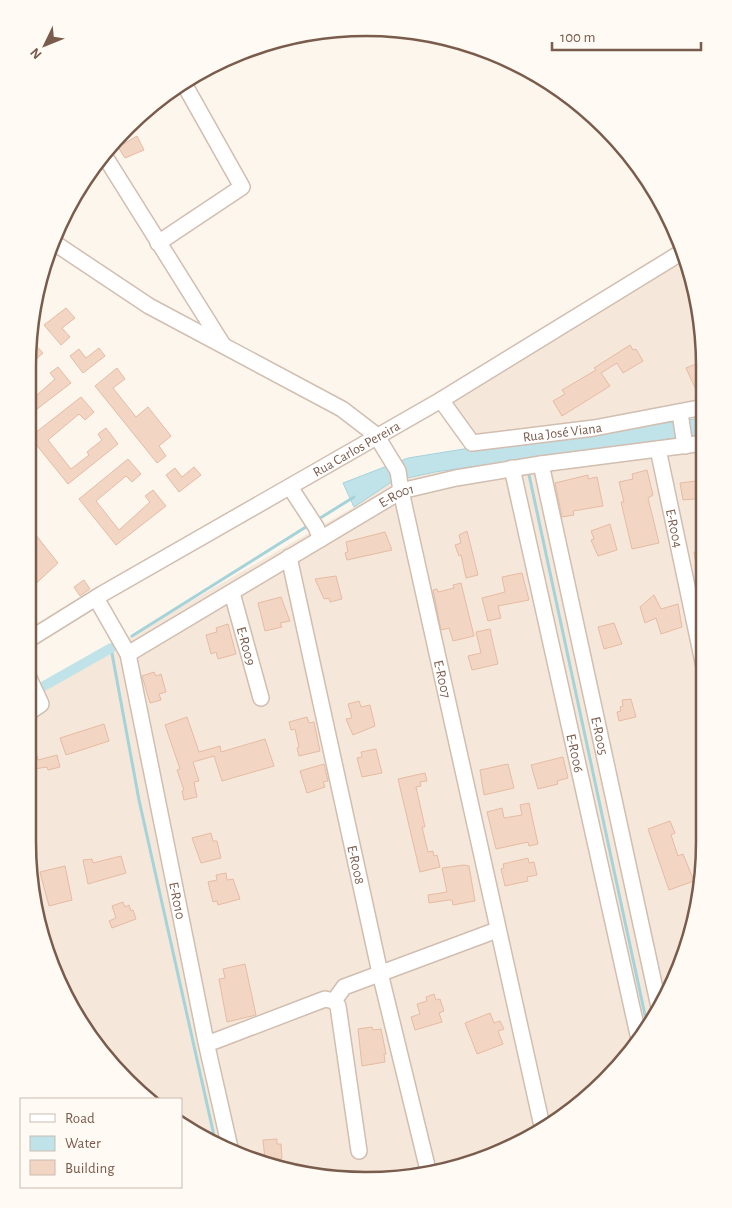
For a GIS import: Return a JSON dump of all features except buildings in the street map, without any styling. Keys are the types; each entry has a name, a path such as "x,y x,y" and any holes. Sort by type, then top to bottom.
{"street":[{"path":"158,243 242,187 187,89"},
{"path":"108,161 224,346"},
{"path":"59,246 149,306 342,409 376,435"},
{"name":"Rua Carlos Pereira","path":"36,635 96,598 290,487 376,435 441,400 676,255"},
{"name":"Rua José Viana","path":"441,400 472,443 594,428 696,410"},
{"path":"680,413 685,446"},
{"name":"E-R007","path":"376,435 398,471 400,492 497,930 518,1008 541,1121"},
{"name":"E-R001","path":"128,654 289,558 315,528 400,492 456,478 512,468 696,444"},
{"name":"E-R004","path":"658,449 696,629"},
{"name":"E-R005","path":"541,464 657,998"},
{"name":"E-R006","path":"512,468 637,1030"},
{"path":"290,487 315,528"},
{"name":"E-R008","path":"289,558 380,973 427,1166"},
{"name":"E-R009","path":"232,593 261,698"},
{"name":"E-R010","path":"96,598 128,654 206,1042 229,1142"},
{"path":"36,693 41,704 36,707"},
{"path":"334,1002 344,987 497,930"},
{"path":"206,1042 215,1041 325,998 334,1002 338,1006 360,1151"}],"shaded area":[{"path":"679,264 685,281 693,323 696,366 696,419 470,448 448,404"},
{"path":"696,435 696,842 693,885 685,927 662,988 628,1043 583,1090 567,1104 531,1128 492,1147 472,1154 451,1161 409,1169 366,1172 344,1171 281,1161 240,1147 201,1128 182,1115 182,1098 158,1098 133,1075 104,1043 70,988 47,927 39,885 36,842 36,690 354,507 393,481 435,472"}],"water":[{"path":"696,419 696,435 435,472 393,481 354,507 343,483 408,458 470,448"}],"waterway":[{"path":"528,470 645,1017"},
{"path":"317,520 354,497"},
{"path":"132,636 309,525"},
{"path":"111,648 139,800 214,1135"},
{"path":"36,690 111,648"}]}
